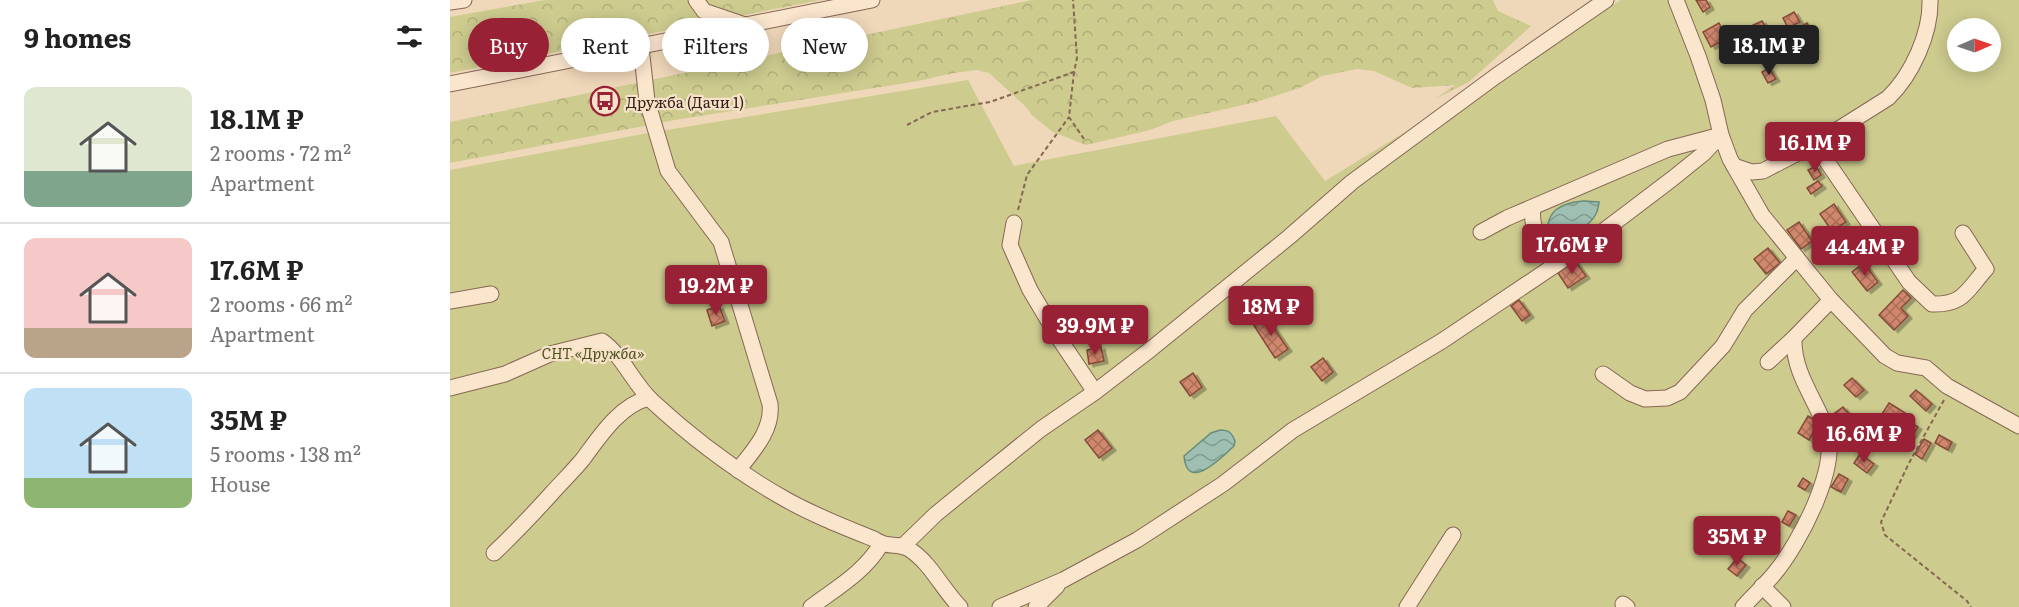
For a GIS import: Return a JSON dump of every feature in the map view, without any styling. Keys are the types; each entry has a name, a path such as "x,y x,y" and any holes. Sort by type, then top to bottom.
{"street":[{"path":"450,2 464,0"},
{"path":"696,0 704,12 722,18"},
{"path":"769,21 873,0"},
{"path":"903,546 936,514 982,476 1041,429 1095,392 1270,252 1352,182 1496,76 1606,0"},
{"path":"1676,0 1713,100 1721,135 1734,166 1762,215 1831,300 1885,356 1897,363 1926,368 1947,386 2019,426"},
{"path":"1748,192 1763,171 1815,144 1888,98 1912,68 1932,4"},
{"path":"450,84 561,62"},
{"path":"644,72 647,101 668,171 721,242 770,404 771,412 767,429 738,470"},
{"path":"1481,232 1507,218 1668,149 1721,135"},
{"path":"1000,607 1063,580 1137,540 1223,484 1293,430 1442,341 1585,244 1672,179 1721,135"},
{"path":"1815,144 1909,282 1932,304 1952,303 1960,299 1986,269 1963,233"},
{"path":"1734,166 1752,172 1763,171"},
{"path":"1533,208 1532,217 1536,234 1546,254 1555,264"},
{"path":"1014,223 1010,245 1030,290 1095,392"},
{"path":"1604,374 1630,393 1645,399 1667,398 1680,392 1723,346 1745,310 1797,258"},
{"path":"450,301 491,294"},
{"path":"1768,362 1831,300"},
{"path":"1743,607 1774,574 1792,549 1824,482 1828,462 1829,440 1826,428 1802,378 1793,353 1794,338"},
{"path":"450,388 505,374 550,354 602,341 650,398 686,431 738,470 787,500 881,544 903,546 922,560 960,607"},
{"path":"494,553 534,513 611,424 637,401 650,398"},
{"path":"1407,607 1453,535"},
{"path":"811,607 862,568 875,555 881,544"},
{"path":"1036,607 1063,580"},
{"path":"1762,586 1783,607"}],"path":[{"path":"1014,223 1027,175 1069,117 1077,58 1073,0"},
{"path":"907,124 932,112 990,102 1074,72"},
{"path":"1069,117 1084,139"},
{"path":"1947,386 1944,399 1909,463 1881,522 1885,535 1967,601 1971,607"}],"green space":[{"path":"545,0 821,0 730,18 662,18 662,31 650,34 650,18 561,18 561,51 549,54 549,18 468,18 468,69 450,73 450,17"},
{"path":"1032,0 1493,0 1498,11 1531,26 1469,82 1435,99 1455,85 1412,88 1374,71 1357,69 1322,76 1302,87 1256,102 1173,121 1150,130 1086,145 1053,132 989,73 977,70 675,120 450,163 450,122 689,72 769,72 769,55 781,53 781,72 868,72 868,34"},
{"name":"СНТ «Дружба»","path":"1621,0 2019,0 2019,607 450,607 450,170 643,134 968,80 1014,166 1276,116 1325,181"}],"water":[{"path":"1584,201 1599,202 1592,220 1566,241 1552,240 1549,236 1548,224 1553,213 1563,205"},
{"path":"1220,430 1231,434 1235,441 1234,446 1206,469 1192,472 1187,467 1184,456 1211,433"}],"building":[{"path":"1696,0 1706,0 1710,7 1703,12"},
{"path":"1794,12 1800,22 1788,28 1783,18"},
{"path":"1762,21 1767,29 1756,34 1751,26"},
{"path":"1719,23 1727,38 1711,47 1703,32"},
{"path":"1807,23 1813,32 1807,35 1815,49 1804,56 1790,33"},
{"path":"1769,68 1776,79 1768,83 1762,72"},
{"path":"1816,166 1821,175 1814,180 1808,170"},
{"path":"1818,181 1822,186 1811,194 1807,188"},
{"path":"1834,204 1846,222 1832,231 1820,214"},
{"path":"1799,222 1812,241 1801,249 1787,230"},
{"path":"1768,248 1780,263 1766,274 1754,259"},
{"path":"1575,261 1586,276 1568,288 1558,273"},
{"path":"1864,263 1878,282 1867,291 1852,272"},
{"path":"1903,290 1911,298 1901,308 1908,316 1894,330 1879,315"},
{"path":"1519,300 1530,315 1522,321 1511,306"},
{"path":"719,306 725,321 712,326 707,310"},
{"path":"1266,316 1288,349 1275,358 1253,324"},
{"path":"1101,347 1104,361 1089,364 1087,350"},
{"path":"1323,358 1333,372 1322,381 1311,367"},
{"path":"1193,373 1202,387 1190,396 1180,382"},
{"path":"1852,378 1864,390 1856,397 1844,385"},
{"path":"1916,390 1932,404 1926,411 1910,396"},
{"path":"1889,403 1905,413 1895,427 1880,417"},
{"path":"1843,407 1851,416 1843,423 1835,413"},
{"path":"1808,416 1819,423 1809,440 1798,433"},
{"path":"1905,419 1918,427 1912,436 1899,428"},
{"path":"1098,430 1112,448 1099,458 1085,440"},
{"path":"1939,435 1952,442 1948,450 1935,443"},
{"path":"1924,439 1931,443 1922,459 1915,454"},
{"path":"1860,454 1874,464 1867,473 1854,463"},
{"path":"1839,474 1848,479 1841,492 1831,487"},
{"path":"1803,478 1810,483 1805,490 1798,486"},
{"path":"1788,511 1796,515 1789,526 1782,522"},
{"path":"1764,525 1776,532 1769,544 1757,537"},
{"path":"1737,558 1746,565 1737,576 1728,569"}],"place":[{"name":"Дружба (Дачи 1)","path":"605,101"}]}
